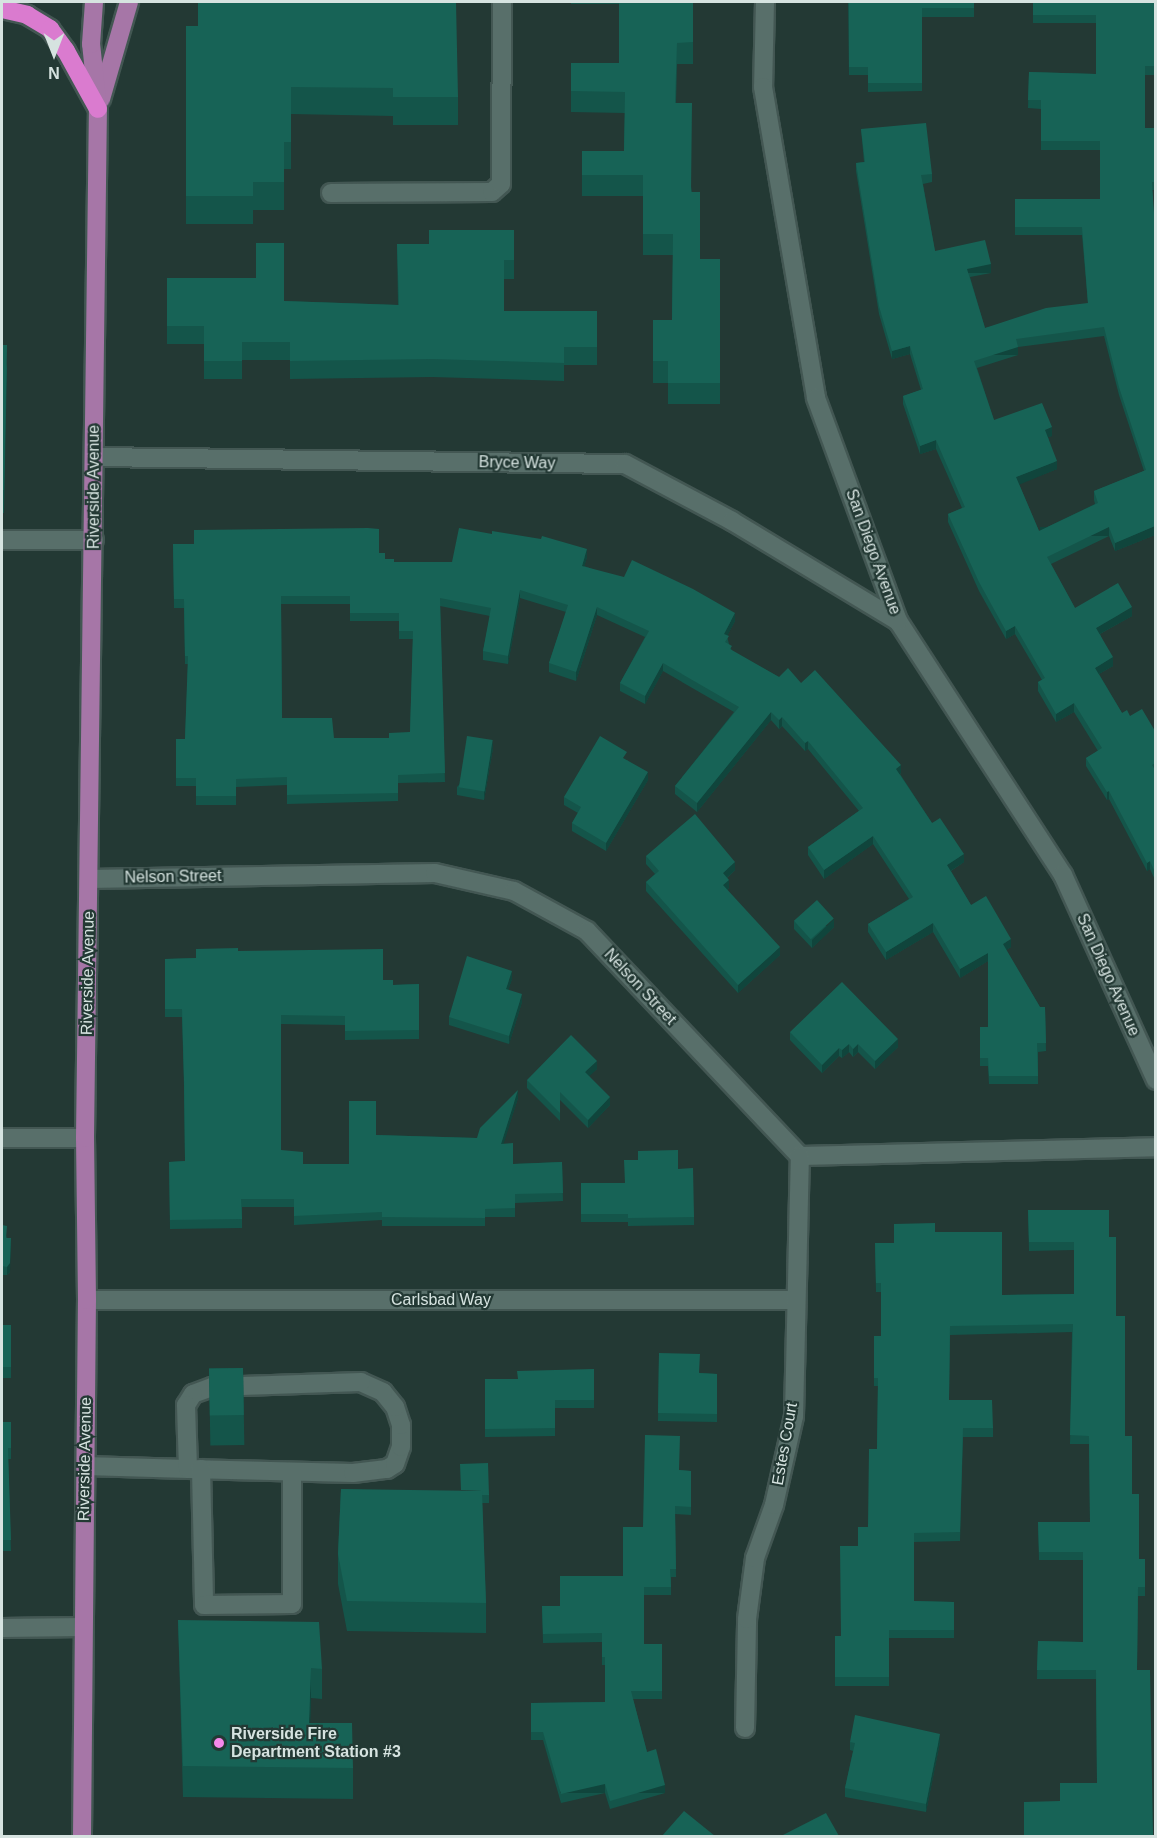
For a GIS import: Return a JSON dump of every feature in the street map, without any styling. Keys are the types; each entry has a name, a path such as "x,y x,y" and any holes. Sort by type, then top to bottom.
{"highway":[{"path":"2,9 27,15 50,29 66,51 98,109"}],"main road":[{"name":"Riverside Avenue","path":"82,1836 87,1300 85,1138 98,109 91,44 94,2"},
{"name":"Riverside Avenue","path":"98,109 129,2"}],"street":[{"path":"331,193 492,192 501,184 502,2"},
{"name":"San Diego Avenue","path":"765,2 763,87 816,398 898,621 1063,876 1155,1080"},
{"name":"Bryce Way","path":"94,457 625,464 732,521 898,621"},
{"path":"2,540 94,540"},
{"name":"Nelson Street","path":"89,879 435,873 514,891 587,931 800,1156"},
{"path":"2,1138 85,1138"},
{"path":"800,1156 1155,1147"},
{"name":"Estes Court","path":"746,1728 747,1619 755,1558 774,1505 794,1416 800,1156"},
{"name":"Carlsbad Way","path":"87,1300 795,1300"},
{"path":"85,1466 195,1469 292,1472 353,1473 387,1469 395,1464 401,1447 401,1425 395,1407 383,1392 361,1382 212,1387 194,1394 186,1406 195,1469 204,1605 292,1604 292,1472"},
{"path":"2,1628 83,1627"}],"building":[{"path":"198,2 456,2 458,97 393,97 393,88 291,87 291,142 284,142 284,182 253,182 253,196 186,196 186,26 198,26"},
{"path":"619,2 693,2 693,42 677,43 675,103 692,103 691,192 700,192 700,259 720,259 720,383 668,383 668,361 653,361 653,320 672,320 673,234 643,234 643,175 582,175 582,151 624,151 625,92 571,91 571,63 619,63"},
{"path":"849,2 974,2 974,8 922,8 922,83 868,83 868,67 849,67"},
{"path":"1033,2 1155,2 1155,66 1145,66 1145,128 1155,128 1155,182 1152,182 1155,230 1155,526 1115,543 1109,527 1047,557 1075,608 1118,583 1132,607 1096,628 1113,657 1095,668 1122,713 1127,710 1130,716 1142,709 1155,731 1155,763 1152,765 1155,770 1155,872 1150,861 1147,863 1109,791 1107,792 1086,758 1102,748 1074,703 1056,714 1038,682 1045,678 1015,626 1006,631 979,582 948,514 965,507 936,440 920,446 903,396 923,389 910,346 892,351 879,306 856,163 865,162 861,129 926,123 932,174 921,175 935,251 985,240 991,264 967,269 985,328 1046,308 1088,303 1082,227 1015,227 1015,199 1100,199 1100,141 1041,141 1041,100 1028,100 1029,72 1096,74 1096,15 1033,15","holes":["1104,327 1119,387 1146,470 1094,491 1098,503 1039,531 1016,477 1057,461 1045,430 1052,427 1042,403 994,420 974,361 1018,347 1016,339"]},
{"path":"429,230 514,230 514,260 504,260 504,311 597,311 597,347 564,347 564,363 432,359 290,361 290,342 242,342 242,361 204,361 204,326 167,326 167,278 256,278 256,243 284,243 284,301 399,305 397,244 429,244"},
{"path":"2,345 7,345 4,490 2,490"},
{"path":"459,528 541,539 542,536 587,549 582,566 624,577 632,560 693,589 735,613 724,634 729,636 725,642 732,646 730,649 779,677 788,668 801,683 815,670 901,765 896,769 932,823 940,818 964,854 947,865 971,905 986,896 1011,939 1003,944 1040,1007 1045,1007 1046,1043 1037,1043 1038,1076 989,1076 988,1058 980,1058 980,1027 988,1027 988,953 960,969 933,923 886,952 868,924 913,897 873,836 824,870 808,847 863,808 808,741 805,743 782,717 779,720 771,712 697,803 675,786 739,707 663,663 645,696 620,683 649,631 597,607 576,672 549,663 568,605 520,590 508,656 483,651 491,608 440,598 445,773 398,775 398,793 287,795 287,777 236,779 236,796 196,796 196,778 176,778 176,739 185,739 188,656 185,656 184,599 174,599 173,544 194,544 194,530 379,529 379,553 385,553 385,559 394,559 394,562 452,562","holes":["281,596 350,596 350,613 399,613 399,631 413,631 410,732 389,733 389,738 334,738 332,718 282,718"]},
{"path":"467,736 493,740 485,791 459,787"},
{"path":"600,736 627,752 623,758 648,772 606,843 572,823 581,807 564,797"},
{"path":"695,814 735,862 723,873 729,880 723,885 780,947 738,985 646,882 659,871 646,856"},
{"path":"817,900 834,919 811,939 794,921"},
{"path":"238,948 238,951 383,949 383,980 393,980 393,985 419,984 419,1030 345,1031 345,1016 281,1015 281,1150 303,1152 303,1164 349,1164 349,1101 376,1101 376,1135 477,1138 480,1128 518,1090 501,1144 513,1143 513,1164 562,1162 563,1193 515,1194 515,1208 485,1209 485,1218 382,1217 382,1212 294,1216 294,1199 241,1199 242,1219 170,1220 169,1162 185,1161 184,1079 182,1009 165,1009 165,959 196,958 196,949"},
{"path":"467,956 512,971 506,989 522,994 509,1036 449,1017"},
{"path":"842,982 898,1039 875,1061 858,1044 853,1049 849,1044 842,1050 839,1048 822,1065 790,1032"},
{"path":"571,1035 597,1061 585,1072 610,1097 588,1120 560,1092 560,1113 527,1080"},
{"path":"678,1150 678,1169 693,1168 694,1217 628,1218 628,1214 581,1214 581,1183 625,1183 624,1160 638,1160 638,1151"},
{"path":"1028,1210 1109,1210 1109,1237 1116,1237 1116,1316 1125,1316 1125,1436 1132,1436 1132,1494 1139,1494 1139,1559 1145,1559 1145,1587 1138,1587 1137,1670 1150,1670 1153,1836 1024,1836 1024,1802 1060,1801 1060,1783 1097,1783 1096,1670 1037,1670 1038,1641 1083,1642 1083,1552 1039,1552 1038,1522 1090,1522 1089,1436 1070,1435 1073,1324 950,1326 949,1400 992,1400 993,1428 963,1428 960,1532 914,1533 914,1601 954,1602 954,1630 889,1630 889,1677 835,1677 835,1636 841,1636 840,1546 858,1546 858,1527 868,1527 869,1449 877,1449 878,1378 874,1378 874,1336 881,1336 881,1283 876,1283 875,1243 894,1243 894,1224 935,1223 935,1232 1002,1232 1002,1295 1074,1294 1074,1242 1029,1242"},
{"path":"2,1225 7,1226 6,1238 11,1238 10,1263 7,1267 2,1266"},
{"path":"2,1325 11,1325 11,1367 2,1367"},
{"path":"659,1353 700,1354 699,1373 717,1374 717,1414 658,1413"},
{"path":"243,1368 244,1415 210,1416 209,1369"},
{"path":"594,1369 594,1400 555,1400 555,1428 485,1429 485,1379 518,1379 517,1371"},
{"path":"2,1422 11,1422 11,1448 8,1448 11,1540 2,1540"},
{"path":"645,1435 680,1436 679,1470 691,1471 691,1507 675,1506 676,1569 670,1569 671,1587 644,1587 644,1644 662,1644 662,1691 631,1691 647,1752 656,1749 665,1785 610,1801 605,1784 561,1794 543,1732 531,1732 531,1703 605,1702 605,1657 602,1657 602,1633 543,1634 542,1606 560,1606 560,1576 623,1576 623,1527 643,1527"},
{"path":"488,1463 489,1495 482,1495 482,1491 461,1490 460,1464"},
{"path":"341,1489 482,1491 486,1603 347,1601 338,1554"},
{"path":"178,1620 319,1622 322,1669 311,1668 309,1723 352,1723 353,1768 183,1766"},
{"path":"855,1715 940,1734 926,1804 845,1788 855,1743 850,1742"},
{"path":"684,1811 715,1836 662,1836"},
{"path":"826,1813 839,1836 783,1835"}],"place":[{"name":"Riverside Fire Department Station #3","path":"219,1743"}]}
